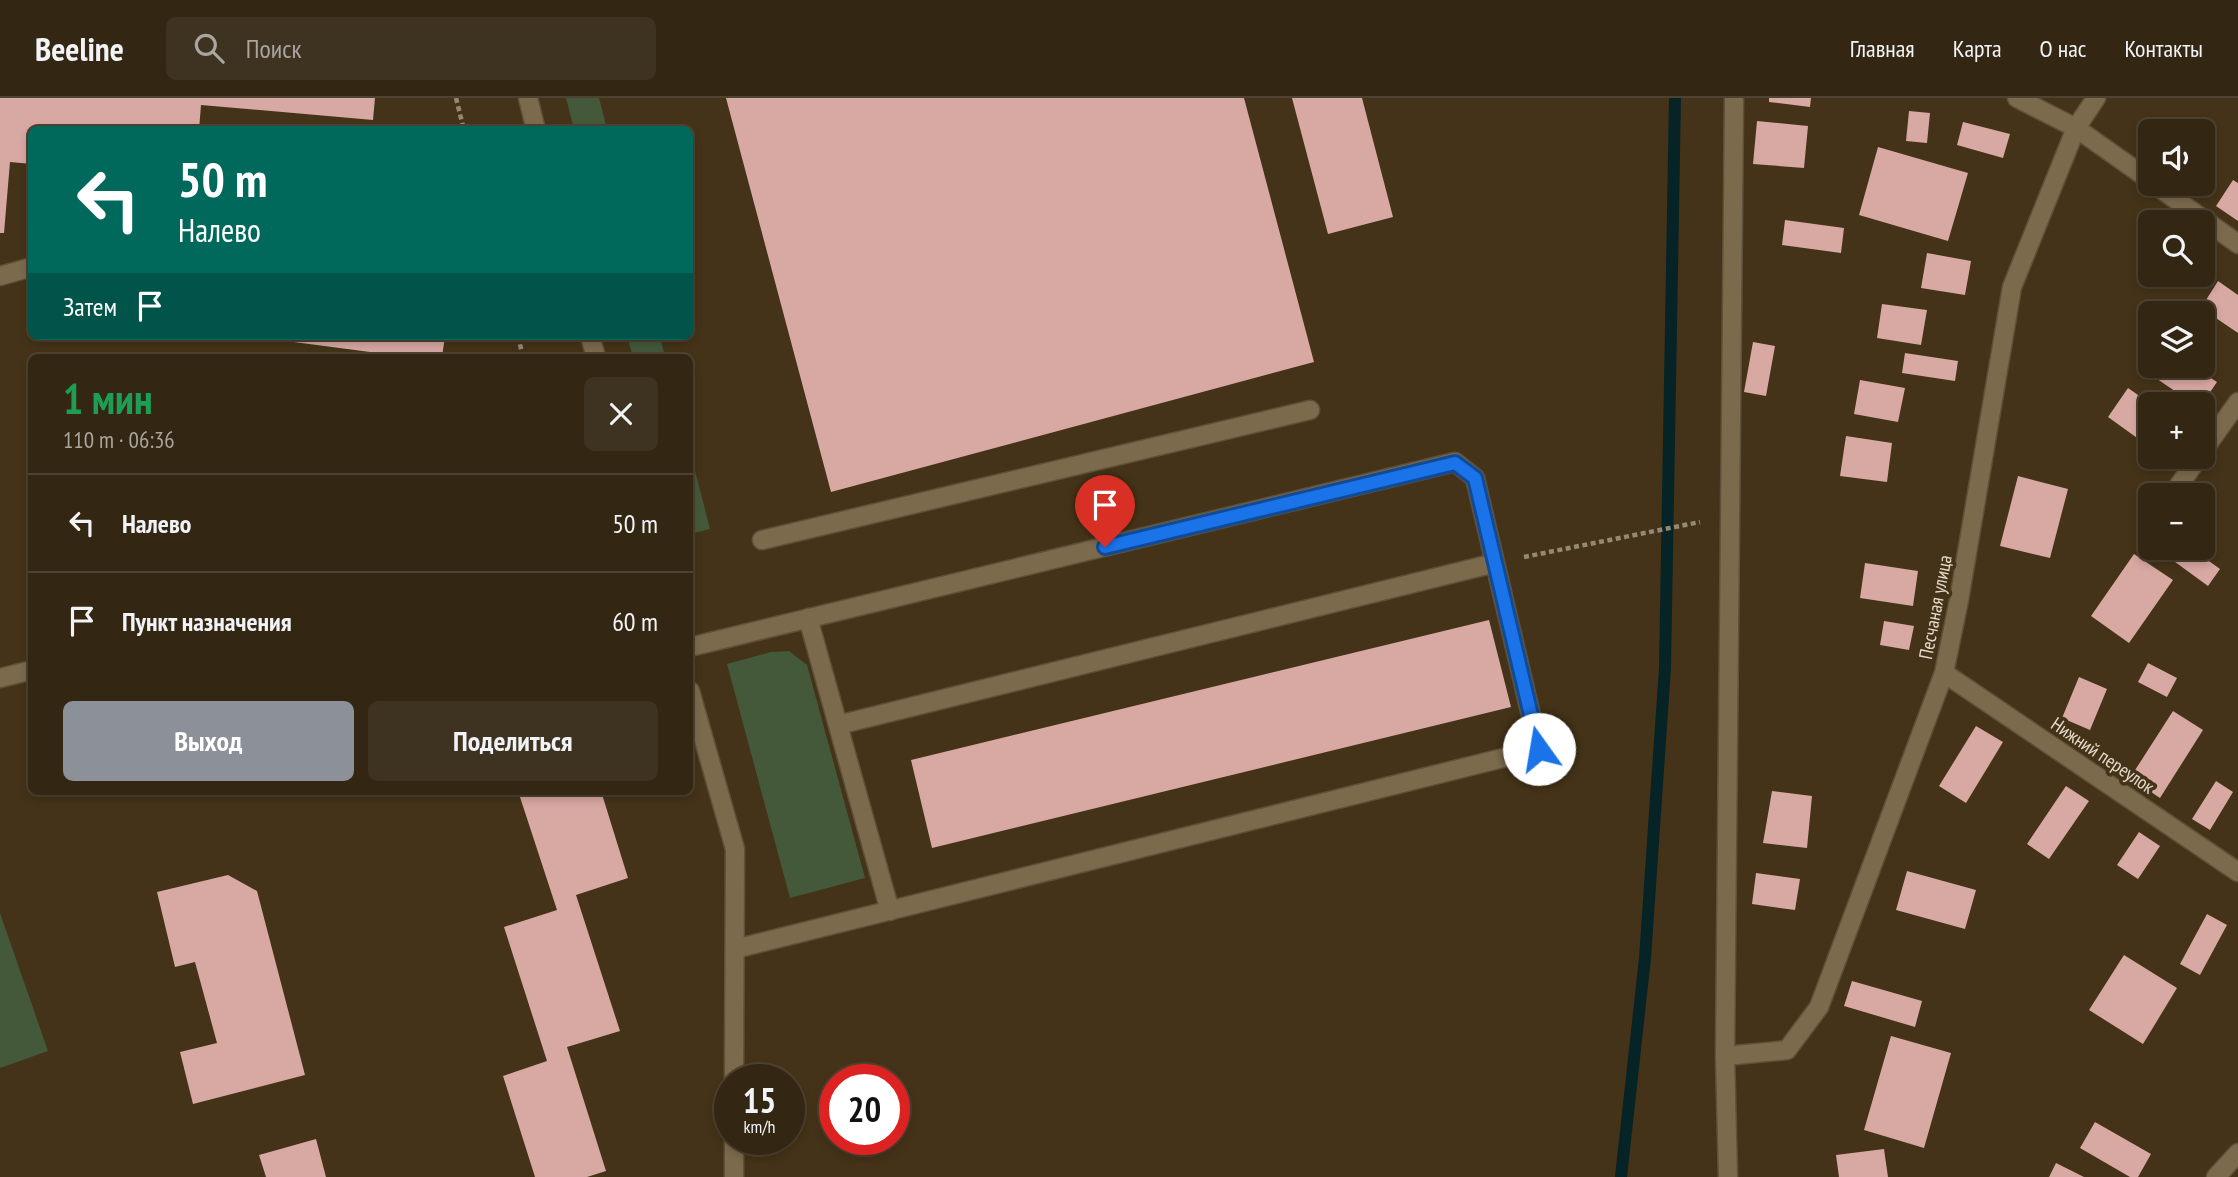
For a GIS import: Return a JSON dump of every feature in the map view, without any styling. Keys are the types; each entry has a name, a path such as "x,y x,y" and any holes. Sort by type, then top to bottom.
{"street":[{"path":"528,98 535,126"},
{"path":"1728,1177 1725,1056 1734,98"},
{"path":"2017,98 2076,128 2138,173"},
{"name":"Песчаная улица","path":"1725,1056 1787,1050 1819,1007 1944,673 1959,600 2012,286 2076,128 2096,98"},
{"path":"2170,196 2238,244"},
{"path":"0,276 28,268"},
{"path":"2215,434 2238,402"},
{"path":"762,540 1310,410"},
{"path":"693,646 1455,463 1475,478 1539,749 735,950"},
{"path":"838,725 1495,563"},
{"path":"808,618 890,911"},
{"path":"0,678 28,671"},
{"name":"Нижний переулок","path":"1944,673 2238,872"},
{"path":"693,702 735,849 734,1064"},
{"path":"2216,1177 2238,1153"},
{"path":"734,1155 734,1177"}],"path":[{"path":"456,98 463,126"},
{"path":"1495,563 1729,517"}],"green space":[{"path":"566,98 599,98 606,126 573,126"},
{"path":"628,340 661,340 664,354 632,354"},
{"path":"693,463 710,529 693,533"},
{"path":"789,651 807,665 865,878 790,898 727,664 771,652"},
{"path":"0,913 48,1051 0,1068"}],"building":[{"path":"0,98 375,98 373,120 201,105 199,126 28,126 28,164 10,162 4,233 0,233"},
{"path":"726,98 1244,98 1314,362 831,492"},
{"path":"1292,98 1362,98 1393,217 1328,234"},
{"path":"1769,98 1811,98 1810,107 1769,102"},
{"path":"1909,111 1930,113 1927,143 1906,141"},
{"path":"1757,121 1808,126 1804,168 1753,164"},
{"path":"1963,122 2010,134 2003,158 1957,145"},
{"path":"1878,147 1968,173 1948,241 1859,215"},
{"path":"2233,180 2238,183 2238,221 2216,206"},
{"path":"1785,220 1844,228 1841,253 1782,245"},
{"path":"1927,253 1971,261 1965,295 1921,288"},
{"path":"2218,281 2238,295 2238,333 2215,317 2215,301 2205,301"},
{"path":"1882,304 1927,310 1921,345 1877,338"},
{"path":"278,340 444,340 442,354 385,354"},
{"path":"1753,342 1775,346 1766,396 1744,392"},
{"path":"1905,353 1958,361 1955,381 1902,373"},
{"path":"2156,378 2211,378 2217,382 2210,392 2176,392"},
{"path":"1860,380 1905,388 1898,422 1854,414"},
{"path":"2128,388 2138,395 2138,439 2108,417"},
{"path":"1846,436 1892,443 1887,482 1840,476"},
{"path":"2018,476 2068,489 2050,558 2000,546"},
{"path":"2134,554 2138,560 2143,560 2173,580 2129,643 2091,616"},
{"path":"2172,560 2208,560 2220,569 2208,586"},
{"path":"1865,563 1918,571 1913,606 1860,598"},
{"path":"1489,620 1511,707 932,848 911,760"},
{"path":"1884,621 1914,626 1909,650 1880,645"},
{"path":"2148,663 2177,678 2167,697 2138,682"},
{"path":"2079,677 2107,689 2090,730 2062,718"},
{"path":"2173,711 2203,730 2160,798 2130,778"},
{"path":"1976,726 2003,742 1966,803 1939,786"},
{"path":"2216,781 2233,792 2210,830 2192,819"},
{"path":"2066,786 2089,801 2049,859 2027,844"},
{"path":"1772,791 1812,796 1807,848 1763,843"},
{"path":"519,795 602,795 628,878 576,895 620,1031 567,1047 606,1171 587,1177 535,1177 503,1076 547,1061 504,927 557,910"},
{"path":"2139,832 2160,846 2138,879 2117,865"},
{"path":"1907,871 1976,890 1965,929 1896,910"},
{"path":"1756,873 1800,879 1795,910 1752,904"},
{"path":"228,875 257,891 305,1075 193,1104 180,1052 217,1043 195,962 175,967 157,892"},
{"path":"2207,914 2227,925 2200,975 2180,964"},
{"path":"2124,955 2177,988 2143,1044 2089,1010"},
{"path":"1852,981 1922,1001 1915,1027 1844,1006"},
{"path":"1891,1036 1951,1053 1924,1148 1864,1130"},
{"path":"2095,1122 2151,1154 2138,1177 2130,1177 2080,1148"},
{"path":"316,1139 326,1177 266,1177 259,1155"},
{"path":"1884,1149 1888,1177 1839,1177 1836,1155"},
{"path":"2056,1163 2084,1177 2049,1177"}],"waterway":[{"path":"1621,1177 1645,958 1665,668 1675,98"}],"route":[{"path":"1105,547 1455,463 1475,478 1539,749"}]}
